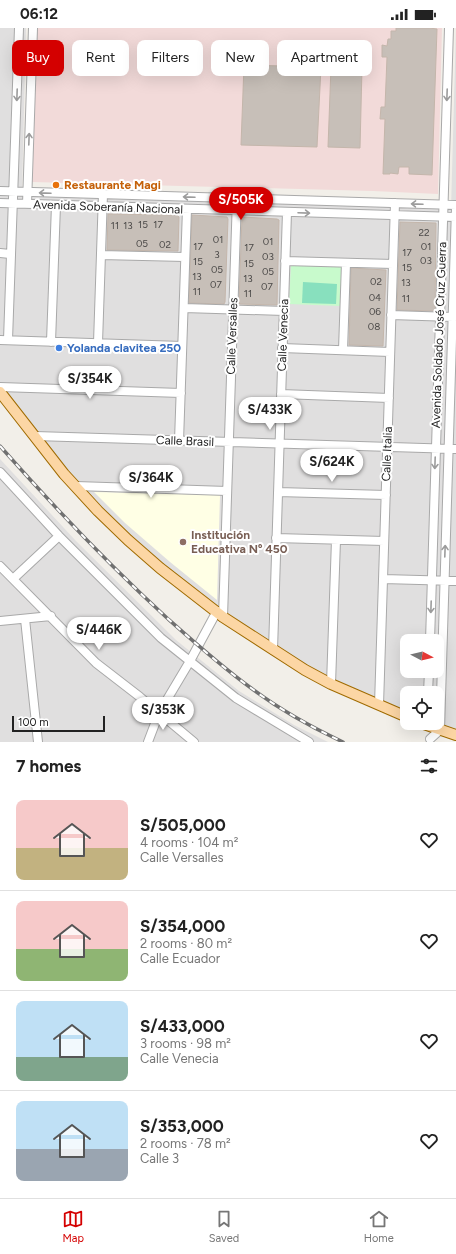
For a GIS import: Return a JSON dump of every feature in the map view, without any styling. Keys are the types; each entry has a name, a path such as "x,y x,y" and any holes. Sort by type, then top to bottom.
{"main road":[{"path":"2,398 35,436 52,460 98,511 160,568 220,614 305,670 331,684 400,714"},
{"path":"440,730 456,735"}],"street":[{"path":"19,28 9,299 4,340 182,346"},
{"path":"27,204 32,28"},
{"name":"Avenida Soldado José Cruz Guerra","path":"430,634 449,28"},
{"name":"Avenida Soberanía Nacional","path":"0,191 456,205"},
{"path":"98,343 103,194"},
{"name":"Calle Versalles","path":"220,614 229,442 236,198"},
{"name":"Calle Italia","path":"379,705 395,203"},
{"name":"Avenida Soberanía Nacional","path":"0,204 456,217"},
{"path":"51,342 56,205"},
{"name":"Avenida Soldado José Cruz Guerra","path":"441,686 444,581 452,449 456,208"},
{"path":"180,441 187,209"},
{"name":"Calle Venecia","path":"273,650 287,212"},
{"path":"0,253 10,254"},
{"path":"101,255 185,257"},
{"path":"285,261 393,264"},
{"path":"343,350 346,263"},
{"path":"0,299 9,299"},
{"path":"184,308 284,311"},
{"path":"391,315 453,317"},
{"path":"282,348 390,352"},
{"path":"0,388 181,393"},
{"path":"281,394 389,398"},
{"name":"Calle Brasil","path":"35,436 452,449"},
{"path":"0,472 59,536 161,638 236,698 309,742"},
{"path":"76,486 227,491"},
{"path":"278,492 386,495"},
{"path":"14,579 59,536"},
{"path":"276,538 384,541"},
{"path":"331,684 336,540"},
{"path":"0,566 96,662 194,742"},
{"path":"383,579 456,581"},
{"path":"148,742 159,713 220,614"},
{"path":"0,621 51,616"},
{"path":"25,619 38,742"},
{"path":"427,730 430,740 440,730"}],"shaded area":[{"path":"0,28 26,28 26,40 12,40 12,76 25,76 22,192 0,191"},
{"path":"36,28 442,28 438,194 32,182 35,76 64,76 64,40 36,40"},
{"path":"456,28 456,736 444,728 444,686 400,686 400,712 302,669 126,538 0,394 0,194 451,209"},
{"path":"0,459 76,541 176,640 239,691 294,725 328,742 0,742"},
{"name":"Institución Educativa Nº 450","path":"94,492 220,495 217,600 125,523"}],"green space":[{"path":"291,264 342,267 340,306 289,304"},
{"path":"303,282 337,284 336,304 302,303"}],"building":[{"path":"396,28 437,29 432,175 409,174 409,167 399,167 398,174 383,174 385,119 380,119 381,107 385,107 387,57 382,57 382,45 387,46 388,39 391,39 391,31 396,31"},
{"path":"269,66 277,66 277,76 321,76 317,147 241,145 244,76 269,76"},
{"path":"331,76 362,76 360,148 328,147"},
{"path":"108,214 177,215 179,217 178,251 107,250"},
{"path":"192,215 227,217 228,219 224,304 189,303"},
{"path":"242,217 279,220 277,305 239,303"},
{"path":"400,222 436,223 435,311 397,310"},
{"path":"351,268 386,270 383,346 349,345"}],"railway":[{"path":"0,446 40,491 102,556 145,598 198,645 262,696 307,724 343,742"}],"place":[{"name":"Restaurante Magi","path":"56,185"},
{"name":"Yolanda clavitea 250","path":"59,348"},
{"name":"Institución Educativa Nº 450","path":"183,542"}]}
